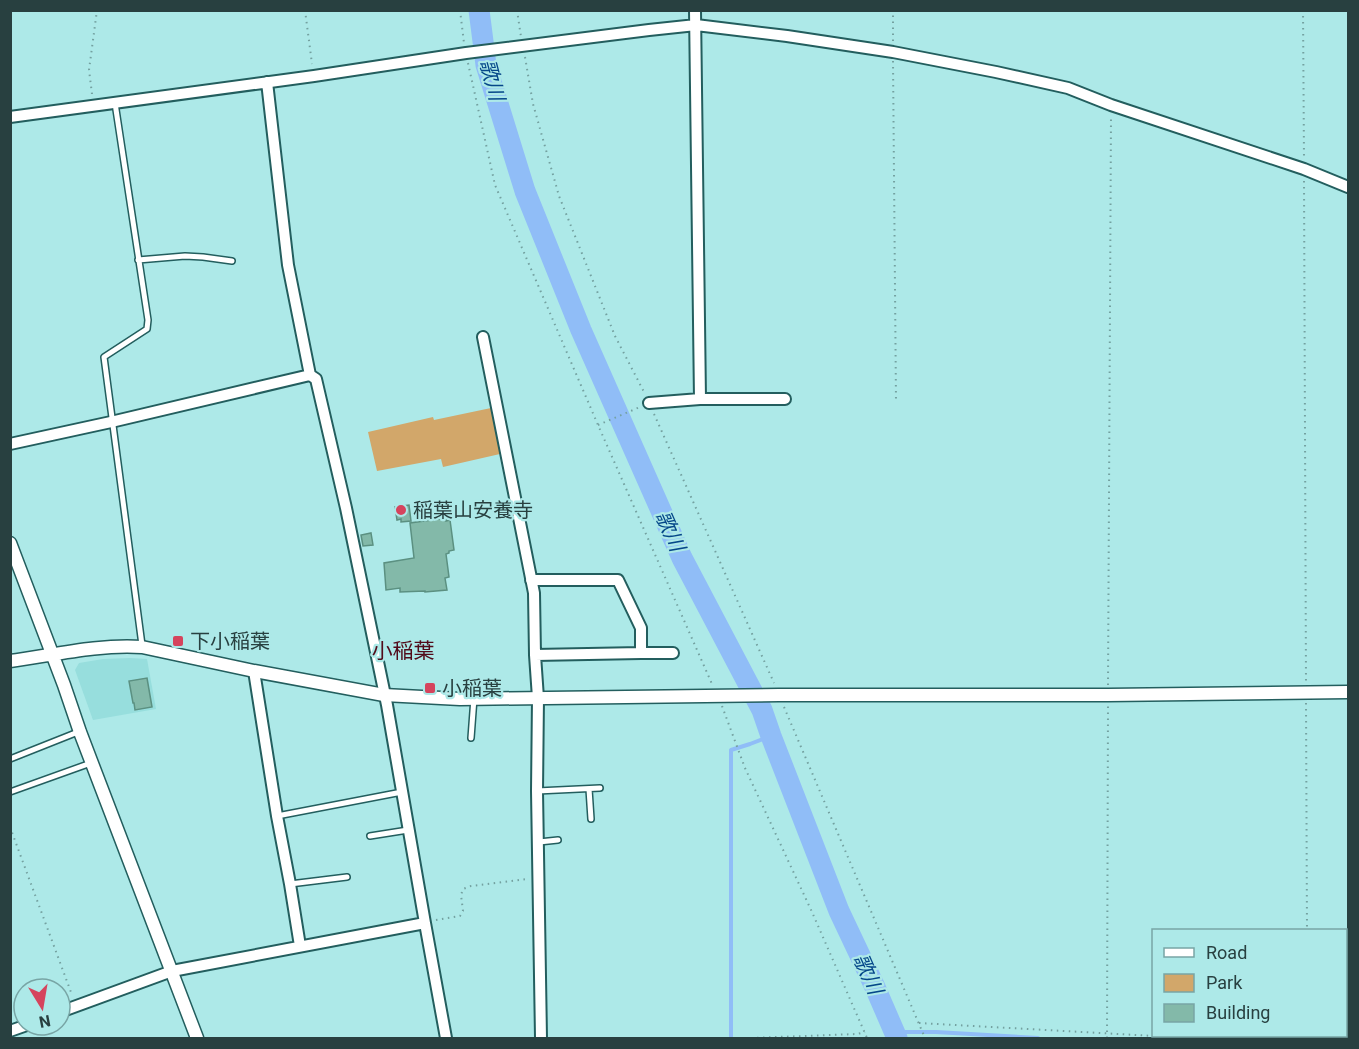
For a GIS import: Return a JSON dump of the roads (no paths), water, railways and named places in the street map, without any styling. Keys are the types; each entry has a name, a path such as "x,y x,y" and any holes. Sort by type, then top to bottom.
{"street":[{"path":"695,10 700,399"},
{"path":"10,117 522,45 696,26 787,36 893,52 1068,88 1111,105 1304,169 1348,187"},
{"path":"267,82 288,265 310,375"},
{"path":"483,337 534,592 538,698 537,791 541,1038"},
{"path":"10,444 310,375 316,378 346,508 384,695 446,1038"},
{"path":"650,403 700,399 785,399"},
{"path":"10,543 197,1038"},
{"path":"531,580 618,580 641,628 641,653"},
{"path":"10,661 106,647 142,647 384,695 474,698 1348,692"},
{"path":"535,655 588,649 673,653"},
{"path":"254,671 300,946"},
{"path":"72,1008 172,971 425,922"}],"lane":[{"path":"115,103 148,320 147,328 104,357 142,647"},
{"path":"138,260 184,256 232,261"},
{"path":"471,738 474,698"},
{"path":"10,759 80,732"},
{"path":"10,792 93,762"},
{"path":"537,791 600,788"},
{"path":"589,789 591,819"},
{"path":"277,816 402,792"},
{"path":"370,836 408,830"},
{"path":"538,842 558,840"},
{"path":"290,884 347,877"}],"waterway":[{"name":"歌川","path":"479,10 486,65 525,191 581,330 682,558 762,710 839,911 897,1038"},
{"path":"731,1038 731,750 771,736"},
{"path":"894,1032 1038,1038"}],"place":[{"name":"稲葉山安養寺","path":"401,510"},
{"name":"下小稲葉","path":"178,641"},
{"name":"小稲葉","path":"430,688"}],"district":[{"name":"小稲葉","path":"403,651"}]}
